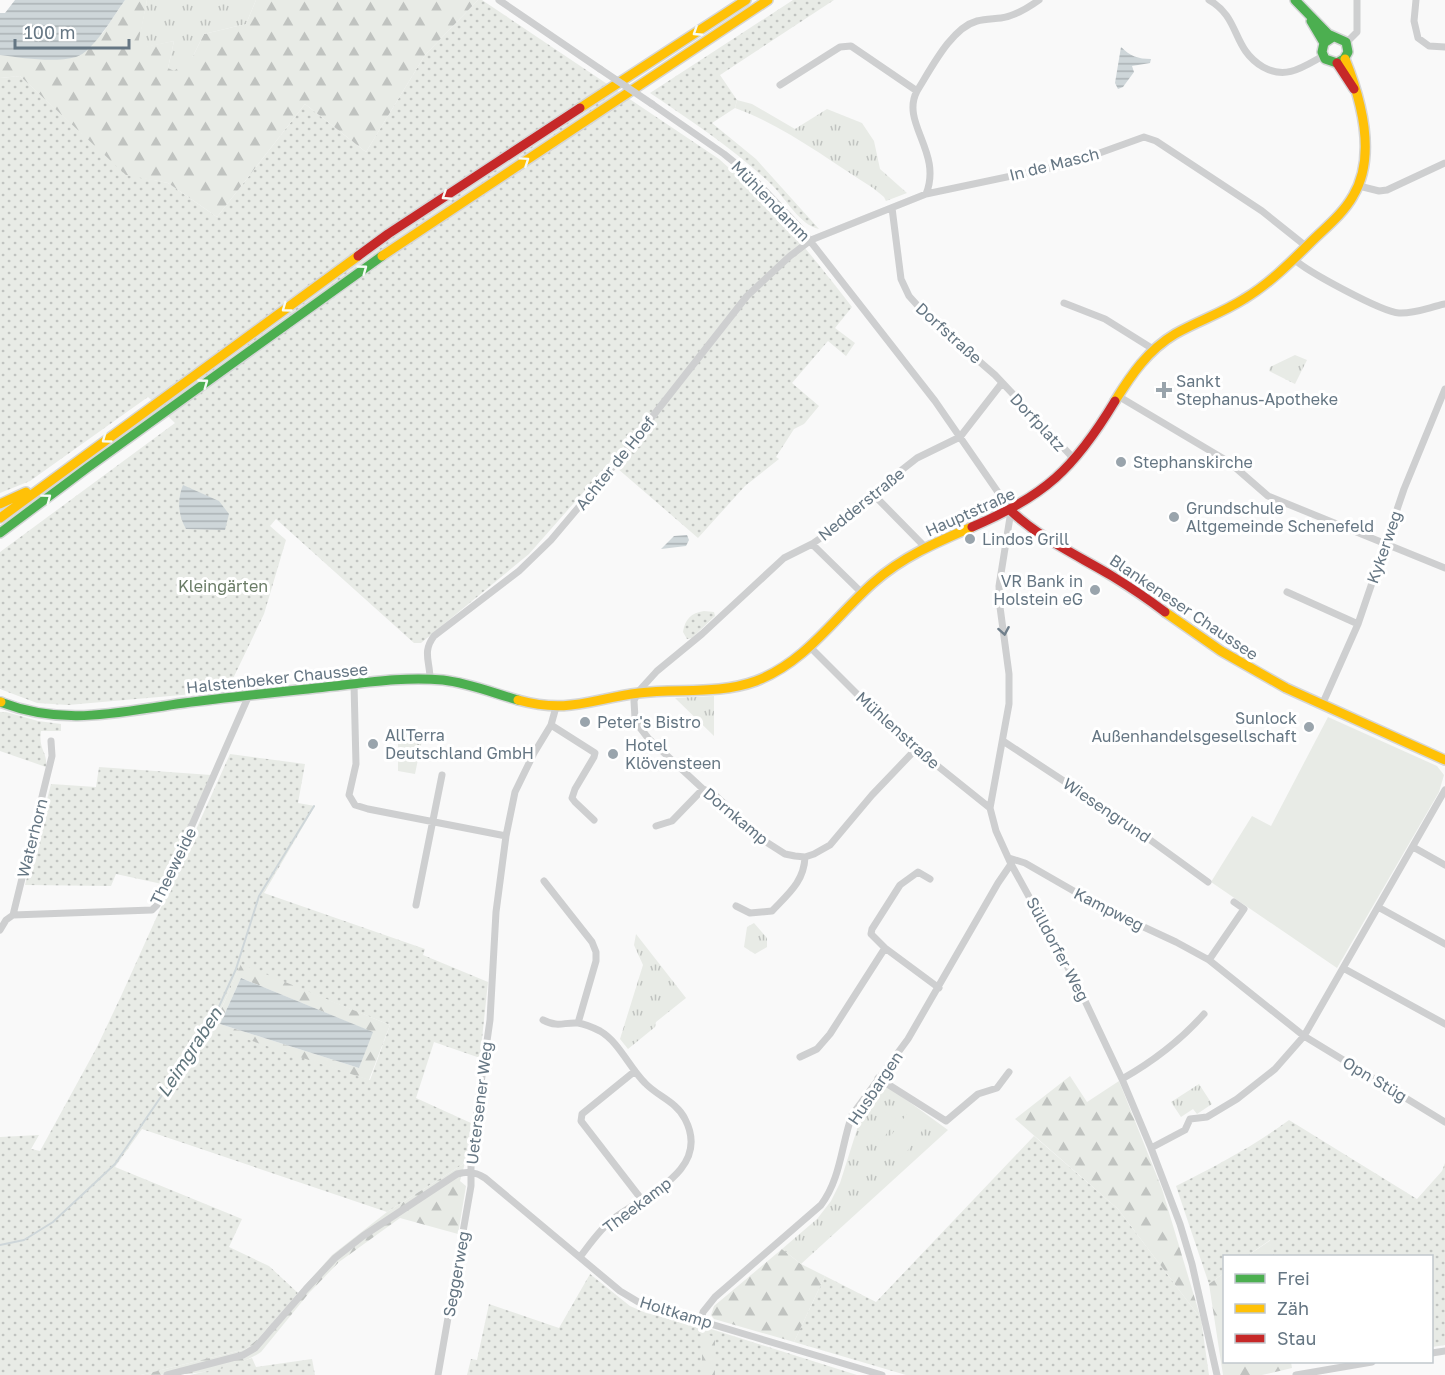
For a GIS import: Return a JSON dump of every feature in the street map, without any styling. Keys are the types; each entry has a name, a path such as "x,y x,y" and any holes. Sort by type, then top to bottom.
{"main road":[{"path":"0,518 388,234 746,0"},
{"path":"0,533 372,263 768,0"},
{"path":"1295,0 1328,40"},
{"path":"1341,61 1329,62 1323,56 1322,49 1328,40 1339,38 1346,43"},
{"name":"Hauptstraße","path":"556,707 637,693 735,687 772,675 810,647 862,593 889,569 966,528 1011,511 1047,489 1075,460 1134,371 1153,349 1175,334 1250,296 1275,278 1338,216 1359,186 1364,159 1364,135 1353,76 1341,61 1348,51 1346,43"},
{"path":"0,504 46,483"},
{"name":"Blankeneser Chaussee","path":"1011,511 1029,528 1124,583 1228,657 1322,705 1445,760"},
{"name":"Halstenbeker Chaussee","path":"0,702 24,711 78,716 401,679 430,679 468,685 526,702 556,707"}],"street":[{"name":"Mühlendamm","path":"499,0 714,147 750,175 811,240 935,401 1011,511"},
{"path":"926,194 931,170 928,153 911,108 916,91 950,41 962,28 977,21 1006,17 1022,11 1039,0"},
{"path":"1209,0 1218,5 1230,19 1246,55 1269,70 1279,74 1294,72 1323,56"},
{"path":"1346,43 1357,32 1357,0"},
{"path":"1416,0 1414,21 1418,38 1429,46 1445,47"},
{"path":"780,85 840,47 851,46 916,91"},
{"name":"In de Masch","path":"811,240 926,194 1069,164 1144,137 1156,141 1263,211 1306,247"},
{"path":"1359,186 1379,191 1387,190 1445,163"},
{"name":"Dorfstraße","path":"892,208 901,279 906,291 922,311 1002,383"},
{"name":"Achter de Hoef","path":"430,679 426,652 434,636 519,571 552,540 616,463 747,296 811,240"},
{"path":"1294,259 1387,310 1398,313 1409,312 1445,304"},
{"path":"1064,303 1105,319 1153,349"},
{"name":"Nedderstraße","path":"637,693 657,671 710,627 784,558 812,544 829,532 855,506 918,458 960,437 1002,383"},
{"name":"Dorfplatz","path":"1002,383 1075,460"},
{"name":"Kykerweg","path":"1322,705 1358,624 1416,459 1445,389"},
{"path":"1118,396 1221,457 1268,496 1445,568"},
{"path":"872,493 926,548"},
{"name":"Sülldorfer Weg","path":"1011,511 999,586 1009,674 1009,704 990,808 996,831 1010,861 1077,984 1122,1079 1151,1148 1180,1224 1192,1264 1217,1375"},
{"path":"812,544 862,593"},
{"path":"1287,592 1358,624"},
{"name":"Mühlenstraße","path":"810,647 915,750 990,808"},
{"path":"354,684 356,764 350,789 351,800 359,807 506,836"},
{"name":"Dornkamp","path":"637,693 634,710 638,725 648,738 703,789 715,795 775,849 785,854 805,857"},
{"name":"Theeweide","path":"13,915 152,910 162,894 249,695"},
{"name":"Uetersener Weg","path":"167,1375 243,1355 255,1348 335,1258 363,1236 457,1174 472,1172 471,1153 490,1020 496,912 506,836 520,778 551,724 556,707"},
{"path":"551,724 594,753 572,798 594,820"},
{"name":"Waterhorn","path":"0,930 6,920 13,915 52,756 51,741"},
{"name":"Wiesengrund","path":"1003,741 1120,818 1208,882"},
{"path":"736,906 750,913 772,911 798,884 805,868 805,857 823,850 838,837 872,795 915,750"},
{"path":"417,905 442,776"},
{"path":"656,826 672,821 703,789"},
{"path":"1151,1148 1185,1130 1190,1119 1207,1118 1237,1099 1275,1069 1304,1036 1445,790"},
{"path":"1413,847 1445,865"},
{"name":"Kampweg","path":"1010,861 1024,863 1105,909 1209,960 1304,1036"},
{"name":"Husbargen","path":"701,1320 708,1304 715,1297 821,1205 836,1181 852,1115 908,1039 1010,861"},
{"path":"930,879 918,872 900,885 871,934 885,948 939,988"},
{"path":"544,881 592,942 596,952 596,961 578,1023"},
{"path":"1209,960 1244,909 1234,902"},
{"path":"1378,907 1445,944"},
{"path":"800,1057 817,1049 830,1034 885,948"},
{"path":"1343,968 1445,1024"},
{"path":"1122,1079 1150,1064 1204,1014"},
{"name":"Theekamp","path":"543,1020 559,1026 578,1023 603,1033 644,1083 678,1109 685,1119 691,1143 687,1160 680,1171 668,1183 607,1224 580,1257"},
{"name":"Opn Stüg","path":"1304,1036 1445,1122"},
{"path":"635,1071 582,1114 581,1121 642,1200"},
{"path":"878,1078 946,1121 978,1094 997,1088 1009,1072"},
{"name":"Holtkamp","path":"472,1172 485,1178 630,1298 650,1306 882,1375"},
{"name":"Seggerweg","path":"438,1375 460,1259 472,1172"},
{"path":"1296,1375 1366,1363"}],"green space":[{"path":"125,0 147,0 138,48 174,41 168,68 193,56 204,34 246,24 256,0 478,0 425,55 366,152 305,104 217,217 168,183 126,175 20,76 0,78 0,55 43,59 102,34"},
{"path":"147,0 256,0 246,24 204,34 193,56 174,71 168,68 174,41 137,49"},
{"name":"Kleingärten","path":"478,0 482,0 719,159 756,193 805,248 852,307 835,328 855,343 846,356 828,341 792,383 819,406 804,424 794,429 776,457 779,459 745,486 698,538 610,462 529,554 421,643 414,643 276,519 270,526 286,540 264,614 227,691 68,705 37,703 0,689 0,552 175,423 148,397 30,481 0,493 0,78 20,76 126,174 168,183 217,217 305,104 366,152 425,55"},
{"path":"793,0 834,0 720,75 737,100 735,108 712,123 756,159 819,229 812,227 799,217 772,185 743,160 650,93"},
{"path":"737,100 752,104 795,129 827,109 862,123 874,141 880,169 907,193 886,201 873,188 806,144 771,124 735,108"},
{"path":"1295,355 1307,360 1295,384 1269,371 1270,367"},
{"path":"704,611 714,612 715,616 692,638 687,639 683,632 687,620 692,615"},
{"path":"714,696 714,736 675,698"},
{"path":"0,712 61,724 61,731 41,731 40,737 46,767 0,751"},
{"path":"1328,717 1437,766 1444,775 1439,792 1337,968 1211,882 1252,816 1271,826"},
{"path":"424,730 415,774 398,771 398,731"},
{"path":"230,754 305,764 298,803 315,806 264,893 425,949 423,955 488,982 480,1058 434,1042 416,1098 471,1123 465,1163 387,1212 142,1129 115,1167 242,1219 229,1247 269,1266 298,1293 259,1338 246,1349 141,1375 0,1375 0,1137 39,1135 31,1149 40,1151 97,1047","holes":["241,965 390,1025 370,1080 213,1027"]},
{"path":"99,767 211,775 162,884 116,874 111,886 25,885 51,784 96,787"},
{"path":"754,923 767,938 767,947 755,954 744,947 747,927"},
{"path":"636,934 686,998 628,1049 620,1039 643,965 634,945"},
{"path":"241,964 390,1025 369,1080 213,1028","holes":["241,978 372,1032 359,1068 220,1024"]},
{"path":"1070,1076 1087,1102 1119,1081 1162,1189 1201,1319 1118,1209 1015,1119"},
{"path":"1199,1084 1212,1104 1197,1114 1193,1109 1181,1117 1171,1102"},
{"path":"886,1085 948,1130 801,1264 782,1249 817,1219 831,1201 840,1183 860,1120"},
{"path":"912,1107 930,1120 902,1158 884,1145"},
{"path":"884,1111 897,1120 881,1141 869,1132"},
{"path":"1289,1120 1417,1199 1442,1171 1445,1163 1445,1345 1433,1347 1433,1255 1274,1255 1270,1240 1248,1255 1223,1255 1223,1274 1209,1284 1176,1186 1262,1138"},
{"path":"1034,1136 1118,1209 1201,1319 1209,1375 906,1375 794,1342 825,1276 876,1302"},
{"path":"465,1163 460,1181 466,1186 458,1234 400,1218 339,1262 309,1293 261,1352 233,1365 203,1372 141,1375 246,1349 259,1338 332,1255 387,1212"},
{"path":"1271,1240 1274,1255 1248,1255"},
{"path":"782,1249 801,1264 825,1276 794,1342 714,1319 711,1315 714,1306"},
{"path":"590,1274 630,1306 646,1313 711,1329 857,1375 467,1375 471,1359 477,1360 489,1304 559,1328"},
{"path":"1223,1274 1223,1363 1291,1363 1292,1368 1262,1375 1223,1375 1209,1284"},
{"path":"702,1333 715,1337 715,1375 702,1375"},
{"path":"252,1358 256,1367 312,1359 315,1375 190,1375"}],"shaded area":[{"path":"15,0 125,0 103,32 82,54 67,59 48,60 0,55 0,13 5,13"},
{"path":"1121,47 1134,56 1151,59 1150,63 1132,66 1134,72 1123,87 1118,89 1115,83"},
{"path":"183,485 219,501 229,514 225,530 186,529 179,507"},
{"path":"687,535 689,540 686,546 661,549 674,536"},
{"path":"241,978 373,1032 359,1068 220,1024"}],"waterway":[{"name":"Leimgraben","path":"0,1245 24,1240 53,1222 115,1164 212,1022 236,969 259,896 314,806"}],"traffic: fast":[{"path":"1295,0 1328,34 1346,42 1348,52 1344,59 1337,63 1325,59 1322,52 1324,43 1333,37"},
{"path":"1311,21 1324,43"},
{"path":"0,533 382,256"},
{"path":"0,702 24,710 47,714 92,715 234,697 411,679 453,681 518,700"}],"traffic: slow":[{"path":"580,108 746,0"},
{"path":"382,256 768,0"},
{"path":"1115,401 1148,355 1165,340 1236,304 1262,287 1295,258 1349,203 1360,180 1365,146 1361,109 1345,59"},
{"path":"0,518 358,256"},
{"path":"0,504 26,492"},
{"path":"518,700 566,706 639,693 712,690 756,681 774,673 805,651 859,596 896,565 933,544 972,527"},
{"path":"1165,612 1221,651 1286,688 1445,760"}],"traffic: jam":[{"path":"1337,63 1354,89"},
{"path":"358,256 580,108"},
{"path":"972,527 1019,504 1056,478 1086,445 1115,401"},
{"path":"1011,511 1047,538 1119,580 1165,612"}],"place":[{"name":"Sankt Stephanus-Apotheke","path":"1164,390"},
{"name":"Stephanskirche","path":"1121,462"},
{"name":"Grundschule Altgemeinde Schenefeld","path":"1174,517"},
{"name":"Lindos Grill","path":"970,539"},
{"name":"VR Bank in Holstein eG","path":"1095,590"},
{"name":"Peter's Bistro","path":"585,722"},
{"name":"Sunlock Außenhandelsgesellschaft","path":"1309,727"},
{"name":"AllTerra Deutschland GmbH","path":"373,744"},
{"name":"Hotel Klövensteen","path":"613,754"}]}
